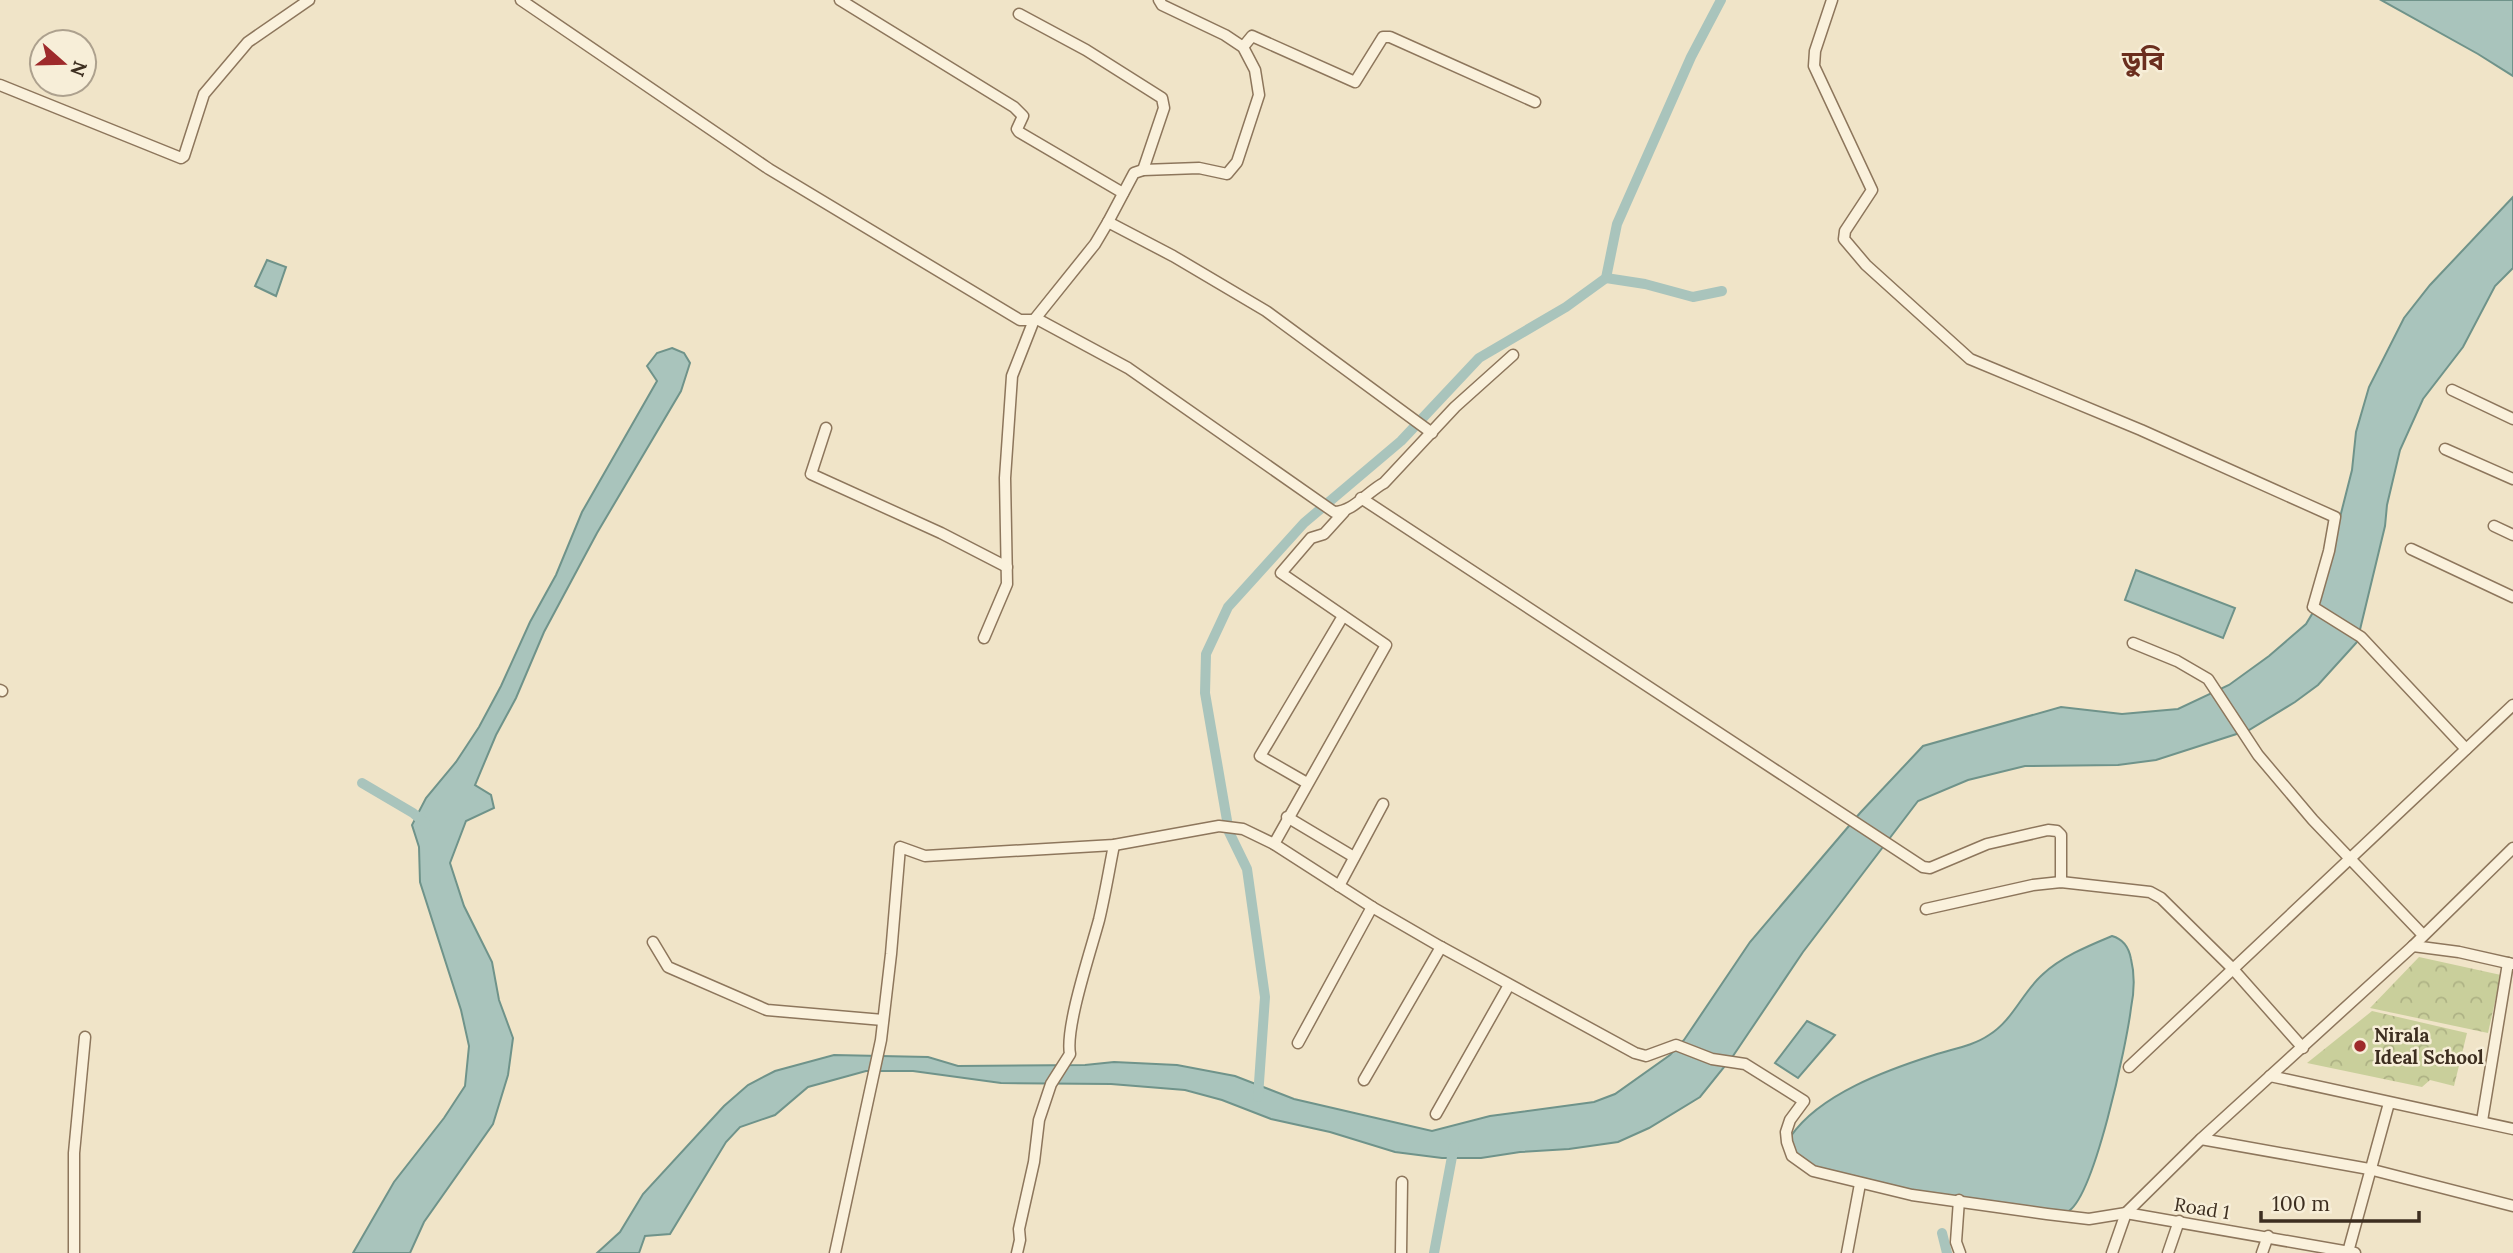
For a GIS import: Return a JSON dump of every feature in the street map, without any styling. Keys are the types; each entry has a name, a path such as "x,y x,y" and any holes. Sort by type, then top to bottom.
{"street":[{"path":"0,85 181,158 184,156 204,94 248,42 309,0"},
{"path":"521,0 769,169 1020,320 1039,320 1128,368 1311,497 1339,512"},
{"path":"840,0 1014,107 1023,116 1017,129 1019,132 1123,192"},
{"path":"984,638 1007,584 1005,478 1012,376 1034,320 1095,244 1134,173 1143,170 1199,168 1227,174 1233,169 1259,95 1255,70 1243,47 1225,35 1162,5 1159,0"},
{"path":"1832,0 1815,51 1814,66 1872,190 1845,231 1844,239 1850,248 1970,359 2141,430 2336,517 2313,607 2361,637 2466,749"},
{"path":"1019,14 1086,50 1162,98 1164,107 1143,170"},
{"path":"1243,47 1252,36 1355,82 1383,37 1390,37 1535,102"},
{"path":"1108,222 1173,256 1266,311 1432,433"},
{"path":"1274,844 1386,645 1280,573 1311,538 1324,534 1339,512 1384,483 1455,407 1513,355"},
{"path":"2452,390 2513,419"},
{"path":"826,428 811,474 941,533 1007,567"},
{"path":"2445,449 2513,479"},
{"path":"1362,498 1923,867 1930,868 1987,844 2040,831 2057,831 2062,835 2061,882"},
{"path":"2494,526 2513,535"},
{"path":"2411,549 2513,597"},
{"path":"1307,783 1260,756 1343,616"},
{"path":"2133,643 2190,668 2214,686 2244,735 2282,783 2423,935"},
{"path":"2129,1067 2513,705"},
{"path":"1339,886 1383,804"},
{"path":"1287,817 1354,857"},
{"path":"835,1253 881,1040 900,847 925,856 1114,845 1219,826 1244,829 1274,844 1372,908 1509,985 1436,1114"},
{"path":"1017,1253 1039,1120 1051,1084 1070,1054 1068,1045 1077,1000 1100,916 1114,845"},
{"path":"2112,1253 2126,1213 2201,1139 2413,946 2513,848"},
{"path":"1926,909 2061,882 2157,894 2232,968 2303,1048"},
{"path":"1298,1043 1372,908"},
{"path":"653,942 668,967 766,1010 883,1020"},
{"path":"2413,946 2459,952 2511,964 2482,1121"},
{"path":"1364,1080 1441,947"},
{"name":"Road 1","path":"1509,985 1635,1053 1646,1056 1676,1045 1712,1059 1745,1064 1804,1101 1790,1120 1786,1132 1792,1156 1813,1171 1912,1195 2089,1219 2126,1213 2268,1236 2331,1251 2352,1252"},
{"path":"74,1253 74,1153 85,1037"},
{"path":"2270,1076 2513,1129"},
{"path":"2352,1252 2369,1170 2389,1103"},
{"path":"2201,1139 2369,1170 2513,1206"},
{"path":"1401,1253 1402,1182"},
{"path":"1847,1253 1860,1184"},
{"path":"1959,1200 1956,1242 1960,1253"},
{"path":"2168,1253 2179,1221"},
{"path":"2262,1253 2268,1236"}],"green space":[{"path":"2419,957 2501,975 2488,1033 2370,1008"},
{"path":"2372,1011 2467,1033 2454,1086 2430,1080 2422,1087 2307,1063"}],"water":[{"path":"2381,0 2513,0 2513,76 2478,54"},
{"path":"2513,197 2513,268 2495,286 2463,347 2423,399 2400,450 2357,642 2318,685 2249,730 2156,760 2118,765 2025,766 1968,780 1918,801 1803,952 1733,1056 1700,1097 1649,1128 1618,1142 1481,1158 1442,1158 1395,1152 1330,1132 1271,1119 1222,1100 1185,1090 1111,1084 1001,1083 913,1071 866,1071 808,1087 775,1115 740,1127 726,1142 670,1234 645,1236 639,1253 597,1253 620,1232 643,1194 724,1106 748,1085 775,1071 834,1055 928,1057 958,1066 1085,1065 1114,1062 1177,1065 1235,1076 1294,1099 1432,1131 1490,1116 1594,1102 1615,1094 1670,1055 1684,1040 1750,942 1860,813 1923,746 2061,707 2122,714 2178,709 2229,685 2269,656 2306,624 2318,604 2352,470 2356,432 2369,387 2404,318 2430,285"},
{"path":"267,260 286,267 276,296 255,286"},
{"path":"672,348 684,353 690,363 681,391 597,533 544,632 475,785 491,795 494,808 466,821 450,863 464,906 492,962 499,1000 513,1038 508,1075 493,1124 424,1222 410,1253 353,1253 394,1182 444,1118 465,1086 469,1046 461,1010 420,882 419,847 412,825 426,798 456,762 479,727 501,686 530,622 556,575 582,512 657,381 647,366 657,353"},
{"path":"2136,570 2235,608 2223,638 2125,600"},
{"path":"2112,936 2125,944 2132,965 2134,978 2128,1026 2098,1151 2088,1180 2077,1201 2067,1212 1908,1191 1819,1169 1795,1155 1791,1136 1819,1108 1876,1076 1983,1039 2005,1022 2035,982 2049,969 2075,953"},
{"path":"1807,1021 1835,1035 1798,1078 1775,1063"}],"waterway":[{"path":"1258,1097 1265,997 1247,869 1229,832 1205,693 1206,654 1228,607 1304,523 1401,441 1479,358 1566,307 1606,278 1617,224 1691,57 1721,0"},
{"path":"1606,278 1645,284 1693,297 1722,291"},
{"path":"362,783 413,813 426,824"},
{"path":"1434,1253 1454,1146"},
{"path":"1942,1233 1947,1253"}],"place":[{"name":"Nirala Ideal School","path":"2360,1046"}],"district":[{"name":"ডুবি","path":"2143,60"}]}
